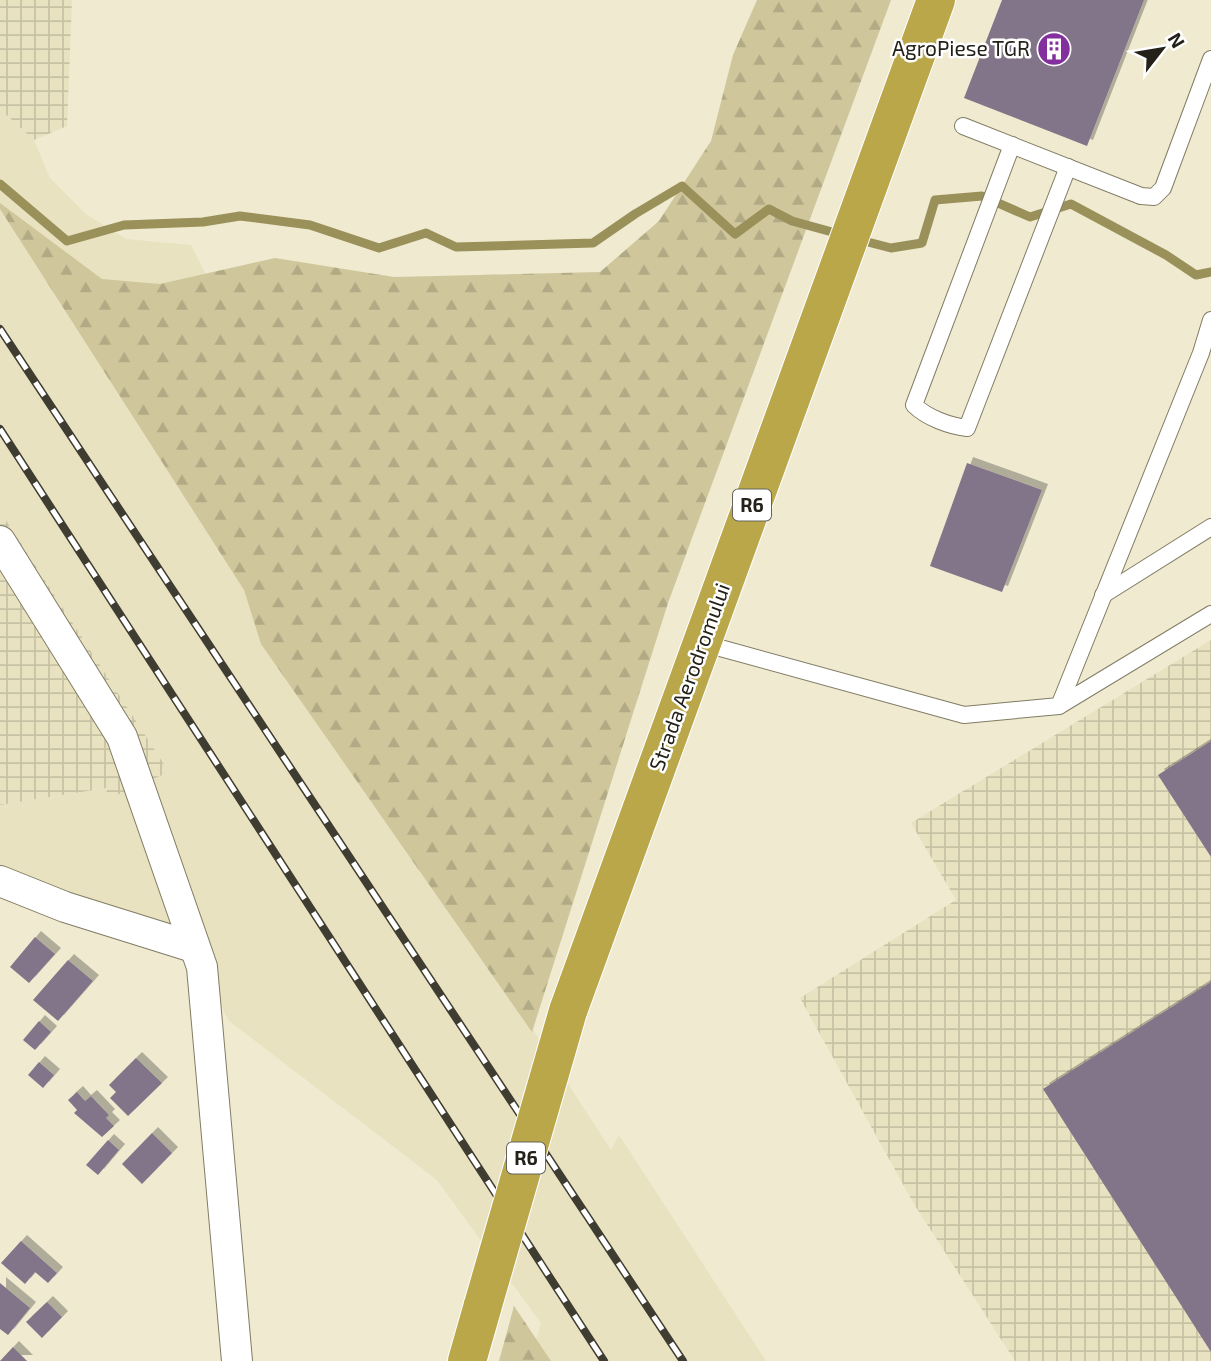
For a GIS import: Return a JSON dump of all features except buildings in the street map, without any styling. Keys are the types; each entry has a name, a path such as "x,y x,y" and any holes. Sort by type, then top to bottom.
{"highway":[{"name":"Strada Aerodromului","path":"467,1361 568,1011 936,0"}],"street":[{"path":"0,541 122,737 202,967 237,1361"},
{"path":"0,881 65,907 193,947"}],"lane":[{"path":"963,126 1141,195 1154,197 1163,188 1211,59"},
{"path":"1012,145 914,405 921,413 957,427 967,428 1068,167"},
{"path":"1059,706 1206,350 1211,320"},
{"path":"1103,595 1211,527"},
{"path":"702,643 964,715 1059,706 1211,614"}],"shaded area":[{"path":"0,0 72,0 67,126 34,140 0,109"},
{"path":"0,109 34,140 50,178 86,214 126,239 191,245 229,322 482,951 611,1150 619,1135 766,1361 530,1361 541,1323 437,1180 228,1020 202,964 156,926 0,866 0,805 106,788 108,798 168,772 0,511"},
{"path":"0,511 169,772 108,799 106,788 0,805"},
{"path":"1211,640 1211,1361 1015,1361 914,1204 800,998 956,900 911,823"}],"green space":[{"path":"757,0 891,0 668,603 532,1032 261,644 244,590 0,209 0,203 102,279 160,284 275,258 394,277 600,272 659,221 711,141 733,55"},
{"path":"514,1306 551,1361 499,1361"}],"waterway":[{"path":"0,184 67,241 124,225 203,222 240,216 310,225 379,248 426,233 456,247 593,243 682,186 735,234 769,209 792,221 843,235"},
{"path":"860,240 891,248 922,243 935,200 982,196 1030,217 1071,204 1166,255 1196,275 1211,272"}],"railway":[{"path":"0,329 683,1361"},
{"path":"0,429 604,1361"}],"place":[{"name":"AgroPiese TGR","path":"1054,49"}]}
